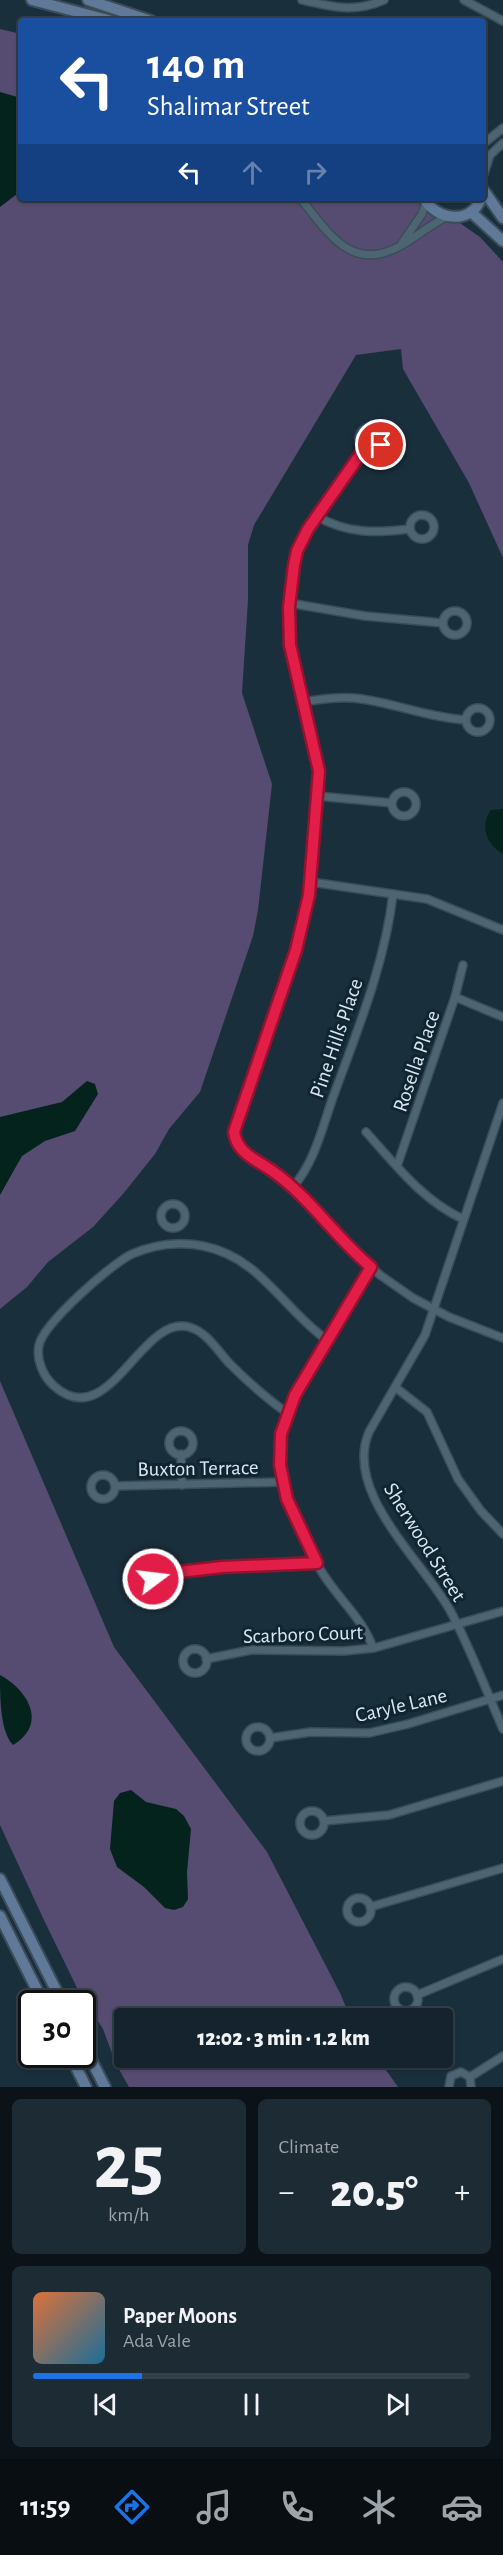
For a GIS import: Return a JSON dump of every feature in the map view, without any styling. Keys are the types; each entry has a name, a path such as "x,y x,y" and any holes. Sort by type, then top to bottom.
{"main road":[{"path":"32,0 101,18"},
{"path":"88,0 142,18"},
{"path":"486,192 503,218"},
{"path":"426,201 434,211 446,217 459,217 471,212 476,201"},
{"path":"471,212 503,241"},
{"path":"0,1879 56,1990"},
{"path":"0,1916 37,1990"},
{"path":"76,2068 86,2087"},
{"path":"95,2068 105,2087"}],"street":[{"path":"302,0 341,9 362,8 384,0"},
{"path":"464,0 503,21"},
{"path":"486,142 503,128"},
{"path":"486,174 490,155 503,143"},
{"path":"302,201 331,236 351,252 371,255 387,252 400,246 446,217"},
{"path":"400,246 422,214 425,201"},
{"path":"364,449 316,516 297,551 289,603 290,652 318,762 311,882 307,913 234,1132 235,1139 244,1153 293,1187 371,1267 396,1287 434,1309 503,1338"},
{"path":"316,516 338,527 359,532 410,529"},
{"path":"289,603 365,616 443,623"},
{"path":"302,702 334,698 362,699 434,717 466,720"},
{"path":"317,796 392,803"},
{"path":"311,882 433,901 503,930"},
{"name":"Pine Hills Place","path":"293,1187 311,1156 346,1062 385,939 393,894"},
{"name":"Rosella Place","path":"397,1166 455,997 463,965"},
{"path":"455,997 503,1017"},
{"name":"Sherwood Street","path":"503,1103 422,1342 365,1442 364,1470 384,1516 439,1593 456,1624 503,1729"},
{"path":"366,1132 437,1204 463,1220"},
{"path":"173,1228 174,1242"},
{"path":"287,1413 255,1387 204,1335 184,1326 163,1332 109,1384 94,1394 85,1396 69,1394 54,1386 48,1379 42,1370 39,1354 41,1338 49,1327 119,1261 146,1249 174,1242 214,1249 244,1262 264,1278 297,1314 327,1340"},
{"path":"371,1267 295,1395 287,1413 280,1449 282,1482 294,1517 317,1563 367,1632 373,1648"},
{"path":"395,1388 427,1412 458,1479 481,1511 503,1534"},
{"path":"180,1454 182,1485"},
{"name":"Buxton Terrace","path":"115,1486 282,1482"},
{"path":"153,1575 222,1567 317,1563"},
{"name":"Scarboro Court","path":"206,1659 251,1650 344,1651 373,1648 503,1611"},
{"name":"Caryle Lane","path":"270,1738 311,1732 369,1733 408,1724 503,1695"},
{"path":"324,1821 390,1815 503,1781"},
{"path":"370,1907 503,1868"},
{"path":"417,1995 503,1959"},
{"path":"470,2077 503,2056"},
{"path":"449,2087 449,2079 454,2073 465,2072 470,2077 471,2087"}],"shaded area":[{"path":"0,29 18,33 18,201 428,201 480,237 503,262 503,558 469,483 403,369 401,349 356,355 254,525 248,545 248,600 242,693 272,784 253,936 200,1092 169,1129 155,1154 93,1227 48,1262 27,1287 0,1309"},
{"path":"0,92 18,97 18,193 0,207"},
{"path":"503,809 503,854 493,846 485,829 487,816 491,810"},
{"path":"87,1081 95,1084 98,1094 75,1131 45,1141 22,1156 0,1195 0,1117 62,1102"},
{"path":"0,1381 114,1647 267,1852 346,2008 114,2008 114,2059 103,2029 96,2018 96,1990 78,1990 0,1825"},
{"path":"0,1675 10,1681 26,1698 32,1718 24,1737 13,1745 5,1732 3,1723"},
{"path":"131,1790 146,1802 176,1809 184,1816 191,1829 187,1872 188,1899 183,1907 174,1910 165,1908 144,1887 117,1867 110,1849 114,1801 120,1793"},
{"path":"118,2068 384,2068 398,2087 129,2087"}],"route":[{"path":"153,1579 153,1575 222,1567 317,1563 303,1538 282,1482 281,1434 295,1395 371,1267 293,1187 244,1153 235,1139 234,1132 296,950 307,913 309,895 319,771 291,659 289,607 294,565 297,551 308,529 353,464 364,449 372,451 381,445"}]}
